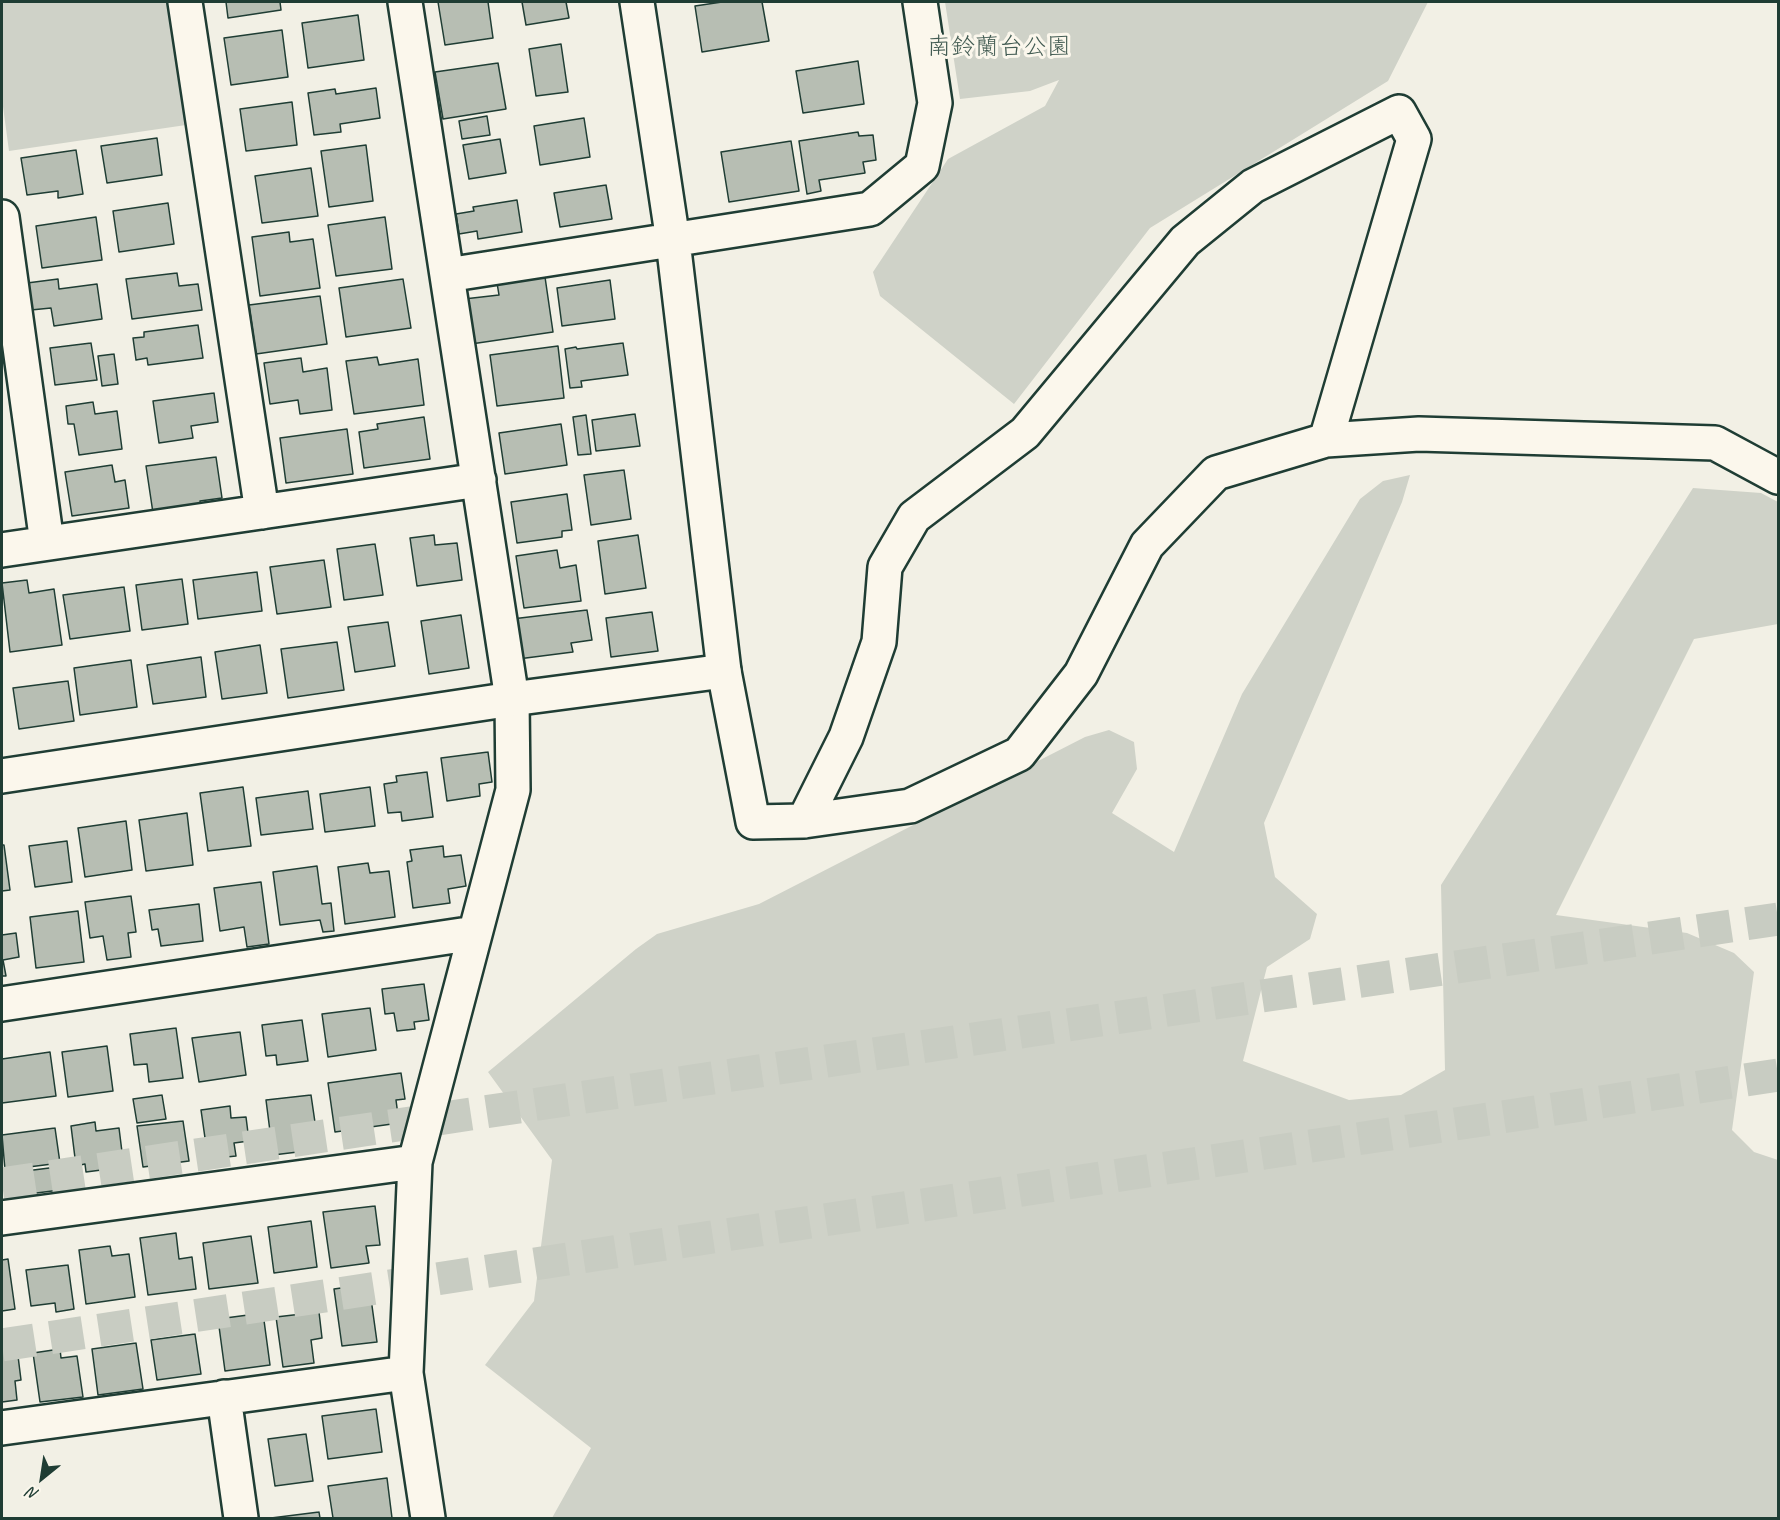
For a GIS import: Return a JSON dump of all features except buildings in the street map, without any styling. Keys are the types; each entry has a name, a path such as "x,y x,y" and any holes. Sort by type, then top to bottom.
{"street":[{"path":"185,2 262,512"},
{"path":"405,2 512,699 513,790 415,1162 406,1373 428,1518"},
{"path":"638,2 673,241 724,671 753,822 804,821 910,806 1019,754 1081,674 1147,545 1216,473 1326,440 1419,434 1715,443 1779,477"},
{"path":"447,275 870,209 922,166 935,103 920,2"},
{"path":"804,821 846,737 879,642 885,567 914,517 1025,433 1185,241 1253,186 1399,112 1414,139 1326,440"},
{"path":"2,217 47,543"},
{"path":"2,550 479,480"},
{"path":"2,776 512,699 724,671"},
{"path":"2,1004 475,933"},
{"path":"2,1218 415,1162"},
{"path":"2,1428 406,1373"},
{"path":"224,1397 241,1518"}],"green space":[{"path":"2,2 170,2 186,125 9,151 2,99"},
{"name":"南鈴蘭台公園","path":"945,2 1428,2 1388,81 1150,228 1014,404 880,296 873,272 948,159 1045,106 1059,80 1030,91 960,99"},
{"path":"1410,475 1402,502 1264,823 1275,877 1317,914 1310,939 1267,967 1243,1061 1349,1100 1401,1095 1445,1070 1441,885 1693,488 1761,493 1778,502 1778,624 1694,639 1556,915 1687,933 1734,953 1754,972 1732,1130 1754,1152 1778,1160 1778,1518 552,1518 591,1448 485,1365 534,1301 552,1160 488,1072 657,934 759,904 1085,737 1109,730 1134,742 1137,769 1112,813 1174,852 1242,694 1360,499 1383,481"}],"tunnel":[{"path":"2,1184 1778,919"},
{"path":"2,1345 1778,1075"}]}
